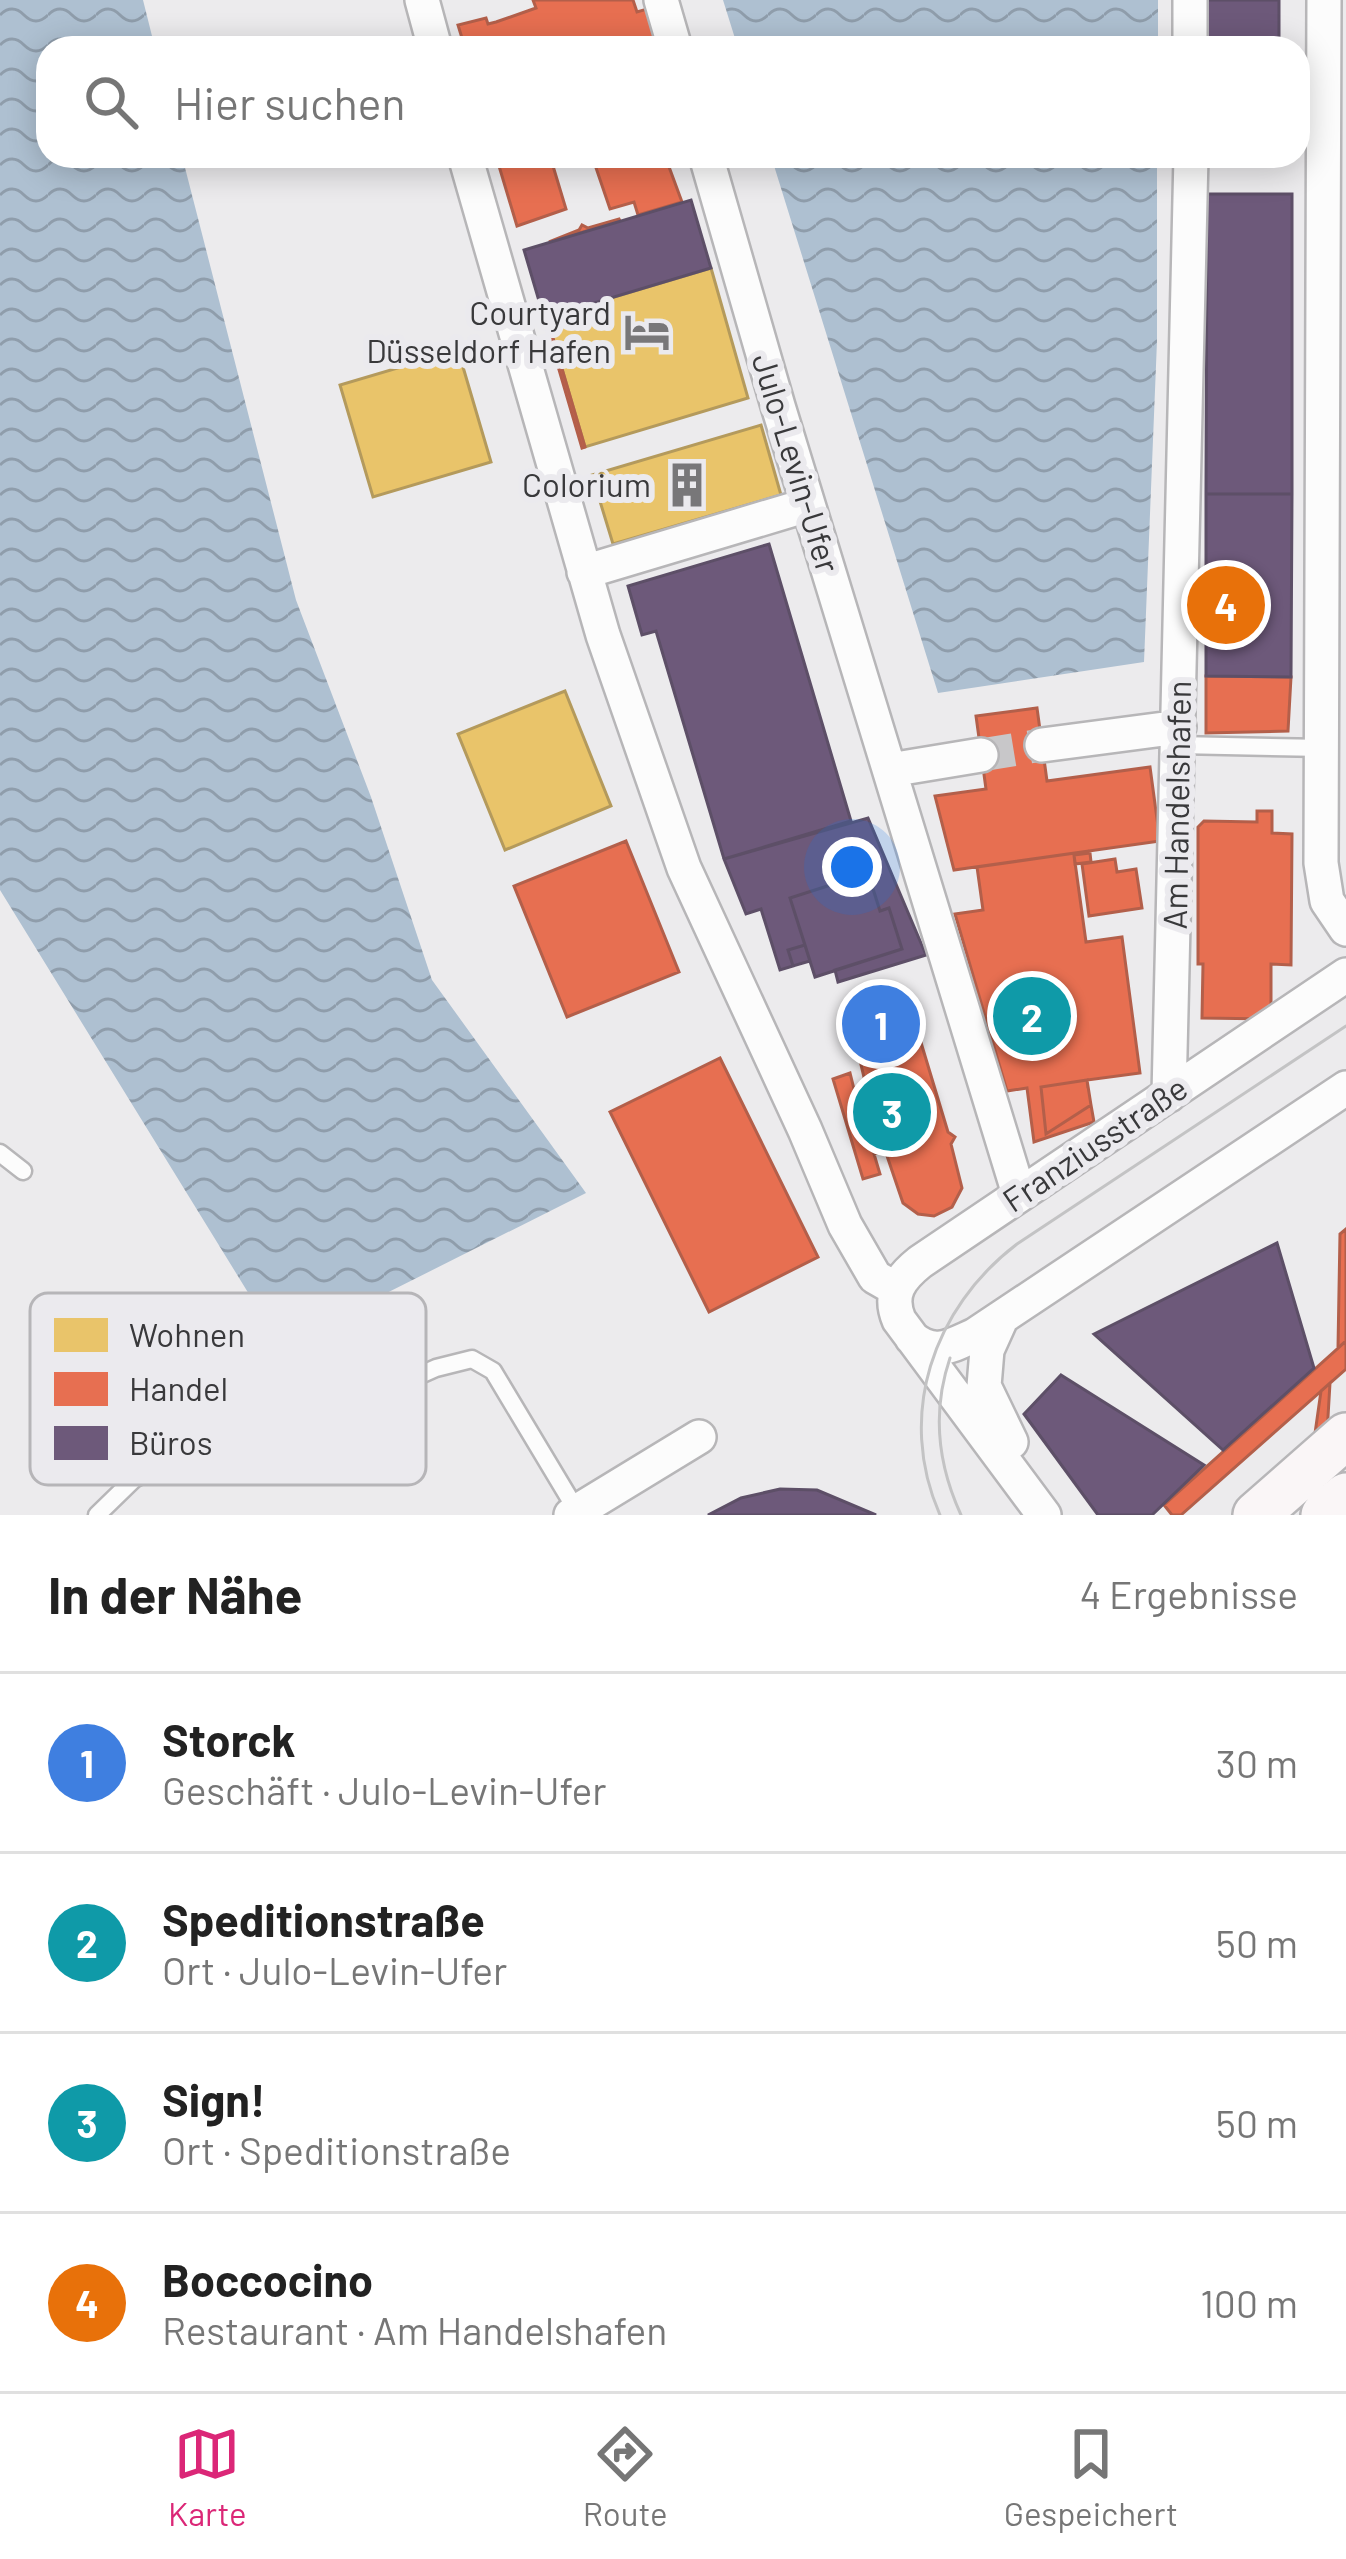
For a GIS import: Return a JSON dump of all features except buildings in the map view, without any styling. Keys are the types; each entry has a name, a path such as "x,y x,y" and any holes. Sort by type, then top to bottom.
{"main road":[{"path":"1256,1515 1346,1436"},
{"path":"1324,1515 1346,1496"}],"street":[{"path":"422,0 432,36"},
{"path":"661,0 672,36"},
{"path":"1190,0 1190,36"},
{"path":"1324,0 1335,171 1323,885 1327,902 1346,929"},
{"path":"467,168 584,572 684,868 845,1225 875,1277 896,1289 893,1307 912,1338 1044,1515"},
{"name":"Julo-Levin-Ufer","path":"710,168 1019,1194"},
{"name":"Am Handelshafen","path":"1169,1095 1191,168"},
{"path":"584,572 791,510"},
{"path":"1042,745 1178,736"},
{"path":"890,770 981,755"},
{"name":"Franziusstraße","path":"896,1289 905,1273 920,1262 1346,976"},
{"path":"912,1338 926,1349 942,1351 975,1335 1346,1088"},
{"path":"1005,1461 1012,1438 992,1409 983,1369 994,1330 1017,1303"},
{"path":"574,1513 700,1437"}],"lane":[{"path":"1178,736 1324,748"},
{"path":"0,1153 23,1171"},
{"path":"426,1372 472,1359 493,1371 574,1513"},
{"path":"97,1515 129,1485"}],"water":[{"path":"0,0 143,0 152,36 36,36 36,168 185,168 296,600 371,797 432,980 586,1193 387,1293 248,1293 0,890"},
{"path":"723,0 1158,0 1158,36 734,36"},
{"path":"775,168 1157,168 1157,341 1144,662 938,693"}],"tunnel":[{"path":"981,755 1042,745"}],"tram line":[{"path":"940,1515 927,1477 923,1402 930,1366 963,1299 1017,1244 1346,1026"},
{"path":"950,1358 941,1398 940,1438 961,1515"}],"place":[{"name":"Courtyard Düsseldorf Hafen","path":"647,332"},
{"name":"Colorium","path":"687,485"},
{"name":"Boccocino","path":"1226,605"},
{"name":"Speditionstraße","path":"1032,1016"},
{"name":"Storck","path":"881,1024"},
{"name":"Sign!","path":"892,1112"}]}
